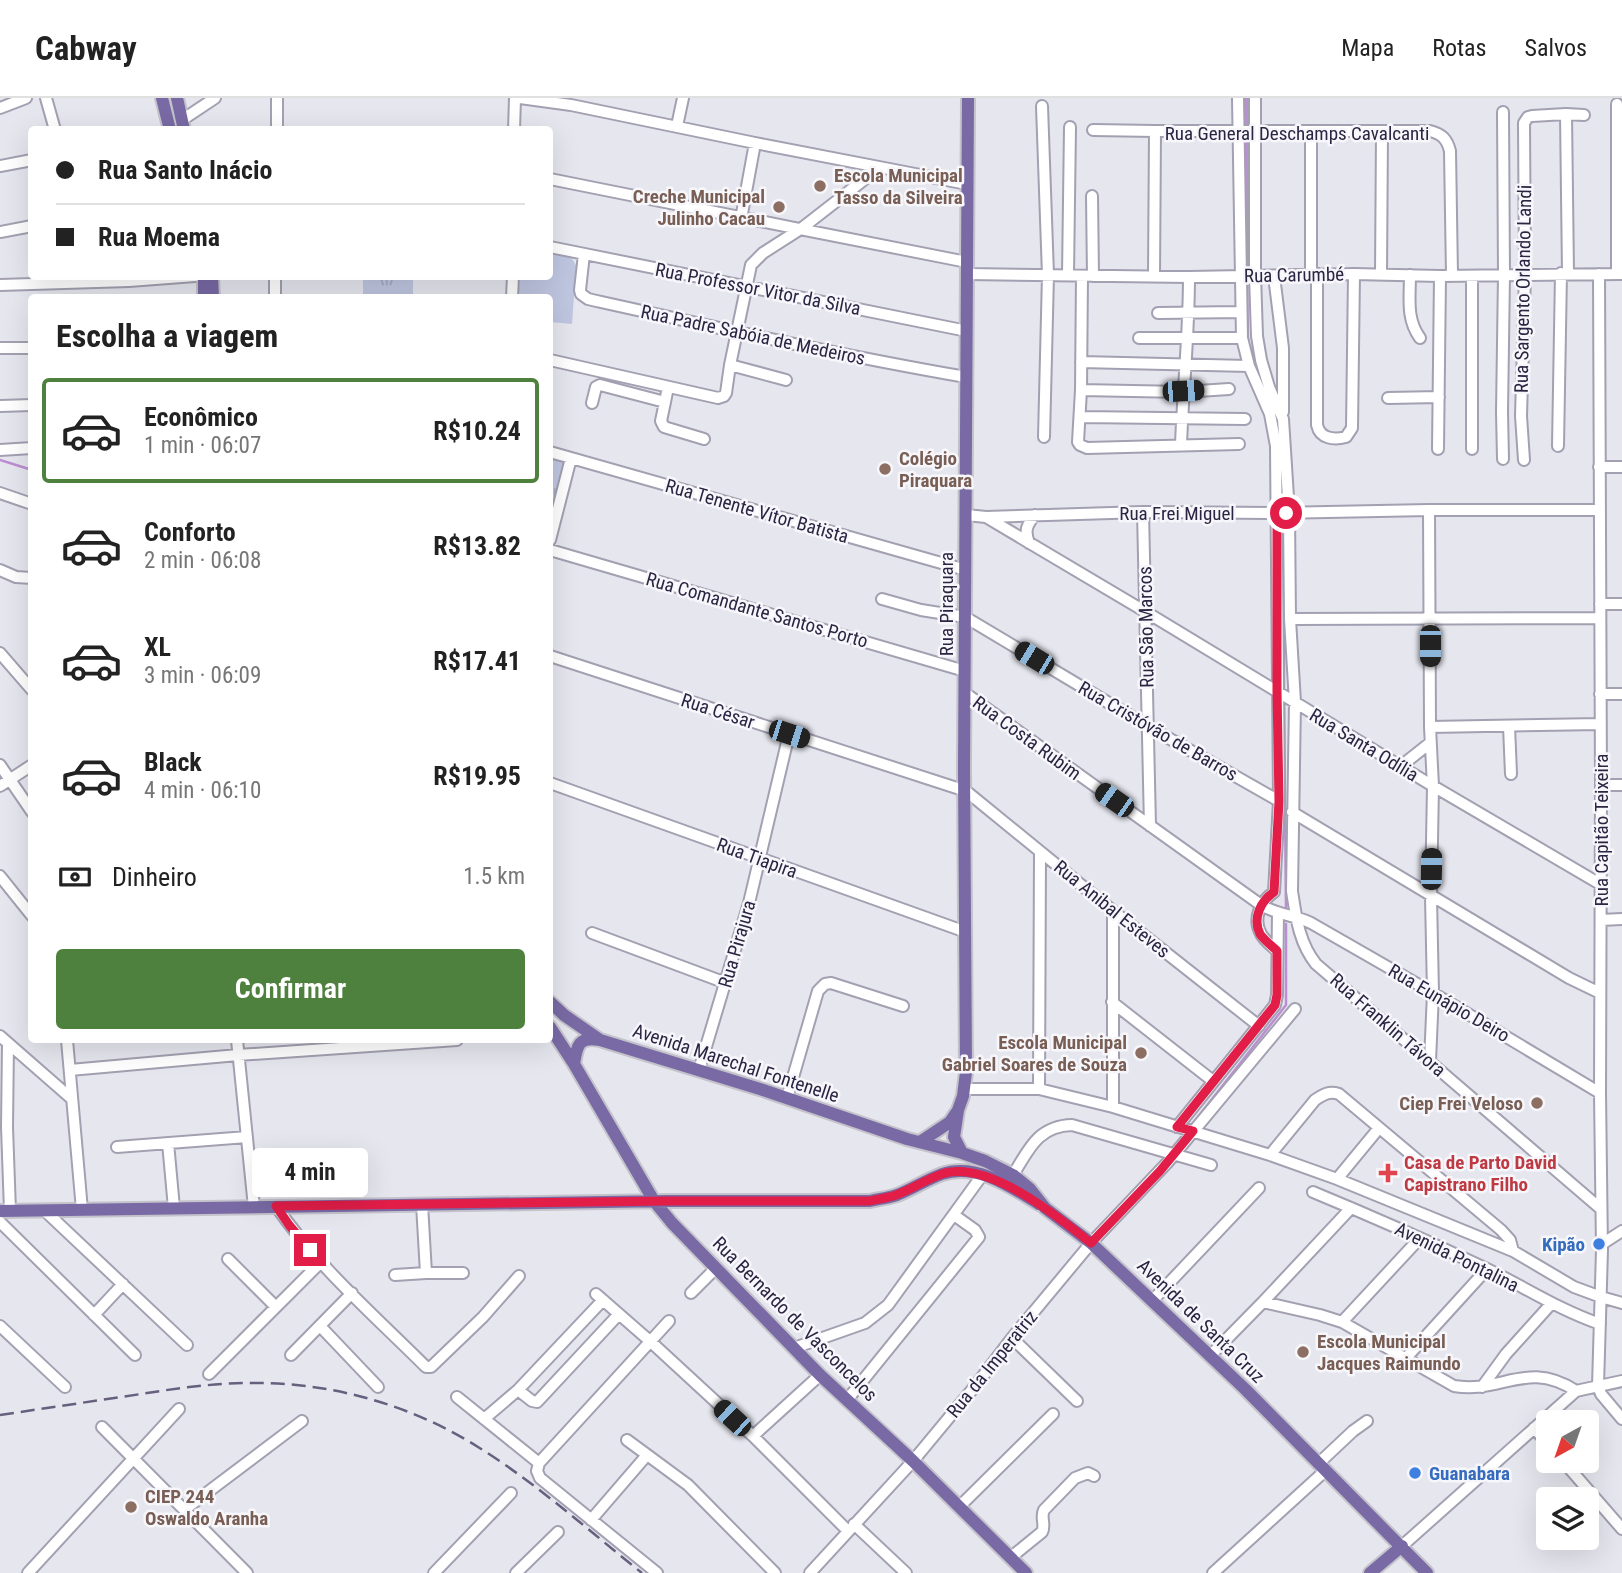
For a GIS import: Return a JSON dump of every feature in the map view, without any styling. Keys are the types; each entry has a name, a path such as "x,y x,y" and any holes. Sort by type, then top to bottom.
{"main road":[{"path":"162,98 168,126"},
{"path":"177,98 183,125"},
{"name":"Rua Piraquara","path":"965,1154 954,1137 966,1072 968,98"},
{"name":"Avenida Marechal Fontenelle","path":"553,1005 600,1040 920,1142"},
{"path":"553,1031 566,1031 571,1024 570,1019"},
{"path":"553,1034 574,1065"},
{"path":"574,1065 576,1049 581,1042 600,1040"},
{"name":"Rua Bernardo de Vasconcelos","path":"574,1065 654,1202 672,1223 820,1375 914,1461 1026,1573"},
{"path":"920,1142 950,1122 958,1110"},
{"name":"Avenida de Santa Cruz","path":"920,1142 985,1161 1013,1175 1030,1188 1045,1208 1091,1243 1210,1356 1427,1573"},
{"path":"5,1211 681,1201 870,1201 895,1196 941,1175 954,1172 977,1173 1011,1188 1045,1208"},
{"path":"672,1223 672,1211 681,1201"},
{"path":"1370,1573 1402,1546"}],"street":[{"path":"0,108 14,100 26,98"},
{"path":"46,98 54,126"},
{"path":"183,125 215,98"},
{"path":"277,98 277,126"},
{"path":"514,126 518,98 571,102 755,143 967,184"},
{"path":"677,126 683,98"},
{"path":"1238,98 1246,131 1248,275 1258,346 1269,387 1283,419"},
{"path":"1177,1127 1275,1005 1277,951 1287,915 1283,892 1279,801 1290,619 1283,513 1274,429 1249,366 1242,338 1241,312 1248,275 1246,131 1255,98"},
{"path":"1617,104 1619,274"},
{"path":"1042,106 1048,275 1044,437"},
{"path":"1503,112 1503,459"},
{"path":"1558,446 1566,114 1584,115"},
{"name":"Rua Sargento Orlando Landi","path":"1524,460 1521,392 1525,274 1524,126 1526,120 1532,116 1566,114"},
{"path":"1068,275 1070,127"},
{"name":"Rua General Deschamps Cavalcanti","path":"1093,130 1438,133 1448,142 1450,151 1446,276"},
{"path":"1154,276 1155,131"},
{"path":"1311,132 1317,425 1323,436 1335,439 1346,437 1352,428 1354,274"},
{"path":"1381,274 1382,132"},
{"path":"741,219 755,143"},
{"path":"0,166 28,161"},
{"path":"553,361 721,398 726,393 748,273 755,260 802,228 879,168"},
{"name":"Rua Carumbé","path":"553,180 741,219 802,228 967,268 1048,275 1189,277 1314,274 1619,274"},
{"path":"1092,196 1080,445 1087,448 1239,444"},
{"path":"0,232 28,227"},
{"name":"Rua Professor Vitor da Silva","path":"553,248 967,331"},
{"name":"Rua Padre Sabóia de Medeiros","path":"584,254 580,290 588,299 736,333 966,377"},
{"name":"Rua Capitão Teixeira","path":"1598,1386 1602,1244 1599,274"},
{"path":"1410,275 1410,321 1420,338"},
{"path":"1274,276 1283,348 1286,696 1292,812 1283,892"},
{"path":"1438,449 1446,276"},
{"path":"1472,276 1472,449"},
{"path":"1181,445 1189,277"},
{"path":"0,285 143,280"},
{"path":"1158,313 1241,312"},
{"path":"1139,338 1242,338"},
{"path":"0,348 28,348"},
{"path":"1082,362 1249,366"},
{"path":"730,365 786,380"},
{"path":"592,403 596,387 600,385 665,402"},
{"path":"668,387 661,421 664,427 704,439"},
{"path":"1081,390 1229,389"},
{"path":"1388,398 1439,397"},
{"path":"0,406 28,405"},
{"path":"1080,417 1245,419"},
{"path":"0,450 28,448"},
{"name":"Rua Tenente Vítor Batista","path":"553,453 966,570"},
{"path":"553,529 572,458"},
{"path":"1599,467 1622,467"},
{"path":"0,493 28,503"},
{"path":"1429,510 1430,744 1433,786 1433,993 1430,1061"},
{"name":"Rua Frei Miguel","path":"966,515 986,517 1143,512 1599,510"},
{"name":"Rua Sāo Marcos","path":"1143,512 1150,826"},
{"path":"1029,543 1026,528 1035,515"},
{"name":"Rua Santa Odília","path":"986,517 1600,884"},
{"name":"Rua Comandante Santos Porto","path":"553,551 965,671"},
{"path":"0,570 16,577 28,578"},
{"name":"Rua Cristóvão de Barros","path":"883,599 921,610 965,617 1279,801"},
{"path":"1600,604 1622,604"},
{"path":"1290,619 1599,618"},
{"path":"0,653 28,685"},
{"name":"Rua César","path":"553,657 966,791"},
{"name":"Rua Costa Rubim","path":"965,693 1261,905"},
{"path":"1601,694 1622,694"},
{"path":"1430,727 1600,724"},
{"path":"1509,726 1511,774"},
{"name":"Rua Pirajura","path":"699,1070 761,859 789,734"},
{"path":"1401,766 1430,744"},
{"path":"0,765 5,783 28,808"},
{"path":"5,783 28,768"},
{"name":"Rua Tiapira","path":"553,784 966,932"},
{"path":"1601,785 1622,785"},
{"name":"Rua Anibal Esteves","path":"966,791 1259,1026"},
{"path":"1292,812 1431,897 1569,978 1600,993"},
{"path":"1039,1089 1040,852"},
{"path":"0,876 28,911"},
{"path":"1277,951 1261,934 1258,914 1261,905 1283,892"},
{"name":"Rua Eunápio Deiro","path":"1261,905 1311,923 1600,1093"},
{"path":"1112,1107 1113,911"},
{"name":"Rua Franklin Távora","path":"1287,915 1317,964 1601,1209"},
{"path":"1601,920 1622,919"},
{"path":"592,933 726,983"},
{"path":"788,1098 821,988 831,983 903,1006"},
{"path":"1112,1002 1213,1081"},
{"name":"Rua da Imperatriz","path":"810,1573 914,1461 1091,1243 1176,1152 1295,1009"},
{"path":"4,1040 72,1099"},
{"path":"4,1040 5,1211"},
{"path":"67,1043 82,1210"},
{"path":"237,1043 254,1207"},
{"path":"70,1070 413,1043"},
{"path":"964,1089 1039,1089 1112,1107 1191,1134 1270,1155 1337,1179 1513,1251 1563,1281 1601,1310 1622,1303"},
{"path":"1270,1155 1315,1100 1331,1092 1339,1094 1501,1230 1510,1240 1513,1251"},
{"path":"1013,1175 1040,1136 1049,1129 1072,1125 1176,1152 1211,1165"},
{"path":"1337,1179 1379,1128"},
{"path":"117,1147 247,1137"},
{"path":"168,1143 174,1208"},
{"path":"794,1348 865,1323 879,1314 954,1215 977,1173"},
{"path":"1152,1301 1259,1188"},
{"name":"Avenida Pontalina","path":"1313,1192 1487,1269 1573,1315 1601,1310"},
{"path":"422,1204 426,1273"},
{"path":"276,1206 321,1262 428,1368 464,1336 519,1276"},
{"path":"1210,1356 1351,1208"},
{"path":"44,1210 187,1345"},
{"path":"847,1400 979,1237 975,1230 954,1215"},
{"path":"0,1222 135,1355"},
{"path":"1602,1244 1622,1231"},
{"path":"1342,1322 1420,1238"},
{"path":"228,1259 276,1307"},
{"path":"209,1374 321,1262"},
{"path":"691,1293 716,1268"},
{"path":"1406,1358 1487,1269"},
{"path":"395,1275 463,1273"},
{"path":"94,1315 123,1283"},
{"path":"291,1356 352,1293"},
{"path":"484,1419 518,1390 600,1297 851,1527 905,1573"},
{"path":"1263,1302 1342,1322 1454,1386 1469,1389 1544,1377 1561,1382 1576,1391"},
{"path":"1482,1387 1506,1354 1552,1304"},
{"path":"518,1390 537,1402 619,1314"},
{"path":"657,1573 540,1478 537,1471 539,1463 669,1321"},
{"path":"0,1326 65,1387"},
{"path":"320,1326 378,1387"},
{"path":"1012,1338 1077,1401"},
{"path":"753,1436 820,1375"},
{"path":"1402,1546 1576,1391 1622,1381"},
{"path":"1598,1386 1601,1394 1622,1419"},
{"path":"457,1397 539,1463"},
{"path":"28,1573 179,1409"},
{"path":"959,1507 1054,1414"},
{"path":"184,1510 302,1421"},
{"path":"1213,1573 1322,1466 1353,1431 1367,1422"},
{"path":"102,1427 247,1573"},
{"path":"627,1440 688,1485 775,1573"},
{"path":"591,1520 647,1455"},
{"path":"1010,1558 1042,1532 1042,1513 1075,1478 1088,1473 1094,1476"},
{"path":"1574,1474 1622,1530"},
{"path":"434,1573 511,1493"},
{"path":"516,1573 558,1532"}],"green space":[{"path":"553,251 569,256 574,262 576,266 572,324 553,322 553,294 518,294 520,280 553,280"},
{"path":"363,280 413,280 413,294 363,294"},
{"path":"553,457 567,461 553,512"}],"waterway":[{"path":"1246,98 1247,271"},
{"path":"1247,284 1248,344 1259,370"},
{"path":"0,460 28,469"},
{"path":"1283,499 1283,507"},
{"path":"1284,518 1284,690"},
{"path":"1284,700 1286,909"},
{"path":"1198,1117 1286,1005 1286,924"}],"railway":[{"path":"0,1415 183,1388 238,1383 311,1387 370,1399 426,1419 478,1447 541,1491 642,1573"}],"place":[{"name":"Escola Municipal Tasso da Silveira","path":"820,186"},
{"name":"Creche Municipal Julinho Cacau","path":"779,207"},
{"name":"Colégio Piraquara","path":"885,469"},
{"name":"Escola Municipal Gabriel Soares de Souza","path":"1141,1053"},
{"name":"Ciep Frei Veloso","path":"1537,1103"},
{"name":"Casa de Parto David Capistrano Filho","path":"1388,1173"},
{"name":"Kipão","path":"1599,1244"},
{"name":"Escola Municipal Jacques Raimundo","path":"1303,1352"},
{"name":"Guanabara","path":"1415,1473"},
{"name":"CIEP 244 Oswaldo Aranha","path":"131,1507"}],"route":[{"path":"310,1250 276,1206 870,1201 895,1196 947,1173 963,1171 982,1174 1011,1188 1045,1208 1091,1243 1160,1171 1193,1131 1177,1127 1275,1005 1277,951 1261,934 1258,914 1264,900 1274,892 1279,801 1277,513 1286,513"}]}
